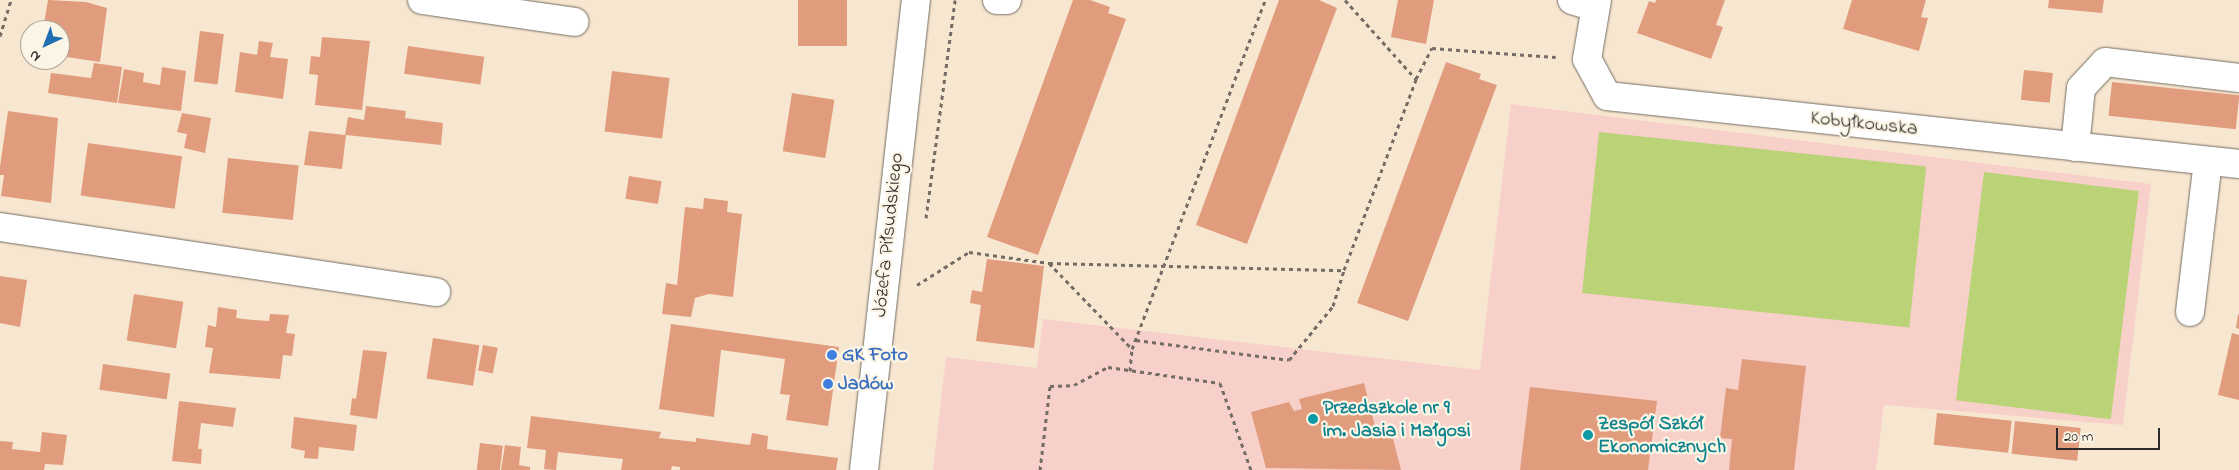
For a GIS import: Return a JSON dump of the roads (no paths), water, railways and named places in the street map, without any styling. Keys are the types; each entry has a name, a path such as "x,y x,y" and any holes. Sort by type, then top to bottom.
{"street":[{"path":"422,0 574,22"},
{"name":"Józefa Piłsudskiego","path":"864,470 916,0"},
{"path":"997,0 1007,0"},
{"name":"Kobyłkowska","path":"1588,2 1587,59 1607,96 2239,164"},
{"path":"2075,147 2081,88 2106,62 2239,78"},
{"path":"2190,312 2208,161"},
{"path":"0,227 436,292"}],"place":[{"name":"GK Foto","path":"832,355"},
{"name":"Jadów","path":"828,384"},
{"name":"Przedszkole nr 9 im. Jasia i Małgosi","path":"1313,419"},
{"name":"Zespół Szkół Ekonomicznych","path":"1588,435"}]}
